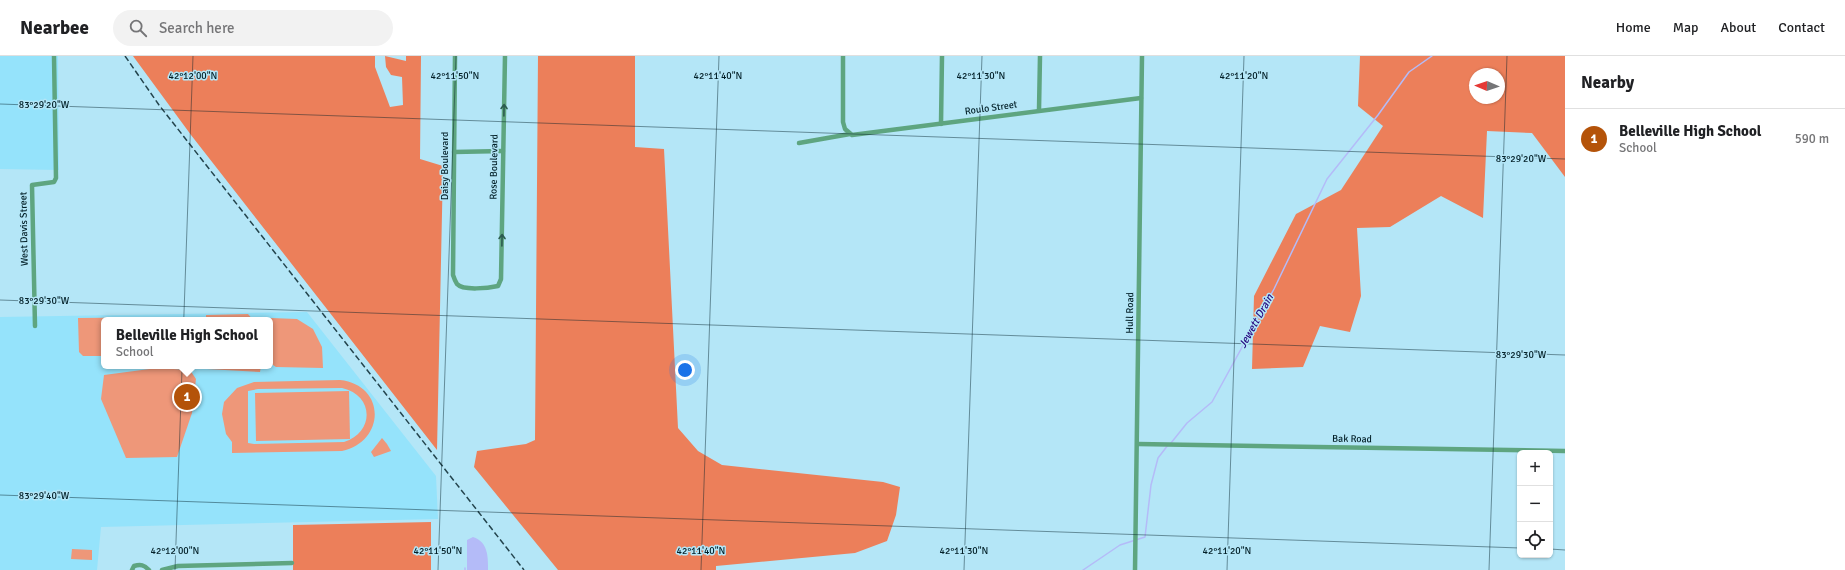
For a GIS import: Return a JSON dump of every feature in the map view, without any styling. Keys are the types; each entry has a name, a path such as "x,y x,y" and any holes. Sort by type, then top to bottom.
{"street":[{"name":"West Davis Street","path":"35,326 32,185 54,182 56,178 54,56"},
{"name":"Daisy Boulevard","path":"454,277 455,56"},
{"name":"Rose Boulevard","path":"454,277 456,283 460,286 468,288 498,286 501,279 505,56"},
{"path":"843,56 843,122 845,129 850,134"},
{"path":"941,124 942,56"},
{"path":"1039,110 1040,56"},
{"name":"Hull Road","path":"1136,570 1142,56"},
{"name":"Roulo Street","path":"799,143 850,134 857,135 1039,110 1141,98"},
{"path":"454,152 503,151"},
{"name":"Bak Road","path":"1138,444 1565,451"},
{"path":"162,570 178,566 292,563"},
{"path":"132,570 134,566 139,564 144,565 149,570"}],"shaded area":[{"path":"0,56 58,56 59,170 0,169"},
{"path":"133,56 375,56 375,67 390,107 403,105 402,77 391,75 386,67 385,56 406,61 406,56 421,56 420,159 443,166 437,450 191,135"},
{"path":"538,56 635,56 635,147 664,149 678,428 698,451 722,465 883,482 900,487 896,515 887,541 855,553 716,566 716,570 558,570 474,467 477,451 526,444 535,440"},
{"path":"1360,56 1565,56 1565,177 1532,133 1487,131 1483,218 1441,196 1390,227 1357,228 1361,296 1350,332 1320,326 1303,367 1252,369 1254,296 1296,214 1341,190 1383,126 1358,106"},
{"path":"307,312 436,476 438,519 101,527 97,570 0,570 0,317"},
{"path":"248,314 250,317 206,317 206,315"},
{"path":"78,318 101,318 101,356 83,356 79,352"},
{"path":"273,318 297,319 313,329 322,347 323,368 276,367 273,365"},
{"path":"149,369 190,370 196,379 192,413 177,457 126,458 101,399 104,375"},
{"path":"207,369 260,369 260,372"},
{"path":"340,380 355,384 366,392 372,402 375,414 373,425 367,436 356,445 342,451 232,453 232,442 226,434 222,414 224,402 237,388 254,382","holes":["342,388 353,392 360,398 365,406 367,414 361,430 354,437 344,442 248,443 248,391 258,389"]},
{"path":"349,391 350,439 256,441 255,393"},
{"path":"382,438 391,451 374,457 371,452"},
{"path":"431,522 431,570 293,570 293,525"},
{"path":"473,537 482,542 486,550 488,570 467,570 467,540"},
{"path":"72,549 92,550 92,560 71,559"}],"waterway":[{"name":"Jewett Drain","path":"1171,443 1187,423 1212,402 1274,289 1327,179 1378,115 1409,72 1432,56"},
{"name":"Jewett Drain","path":"1083,570 1120,545 1145,537 1151,485 1158,458 1168,445"}],"railway":[{"path":"125,56 159,105 524,570"}],"place":[{"name":"Belleville High School","path":"187,397"}]}
